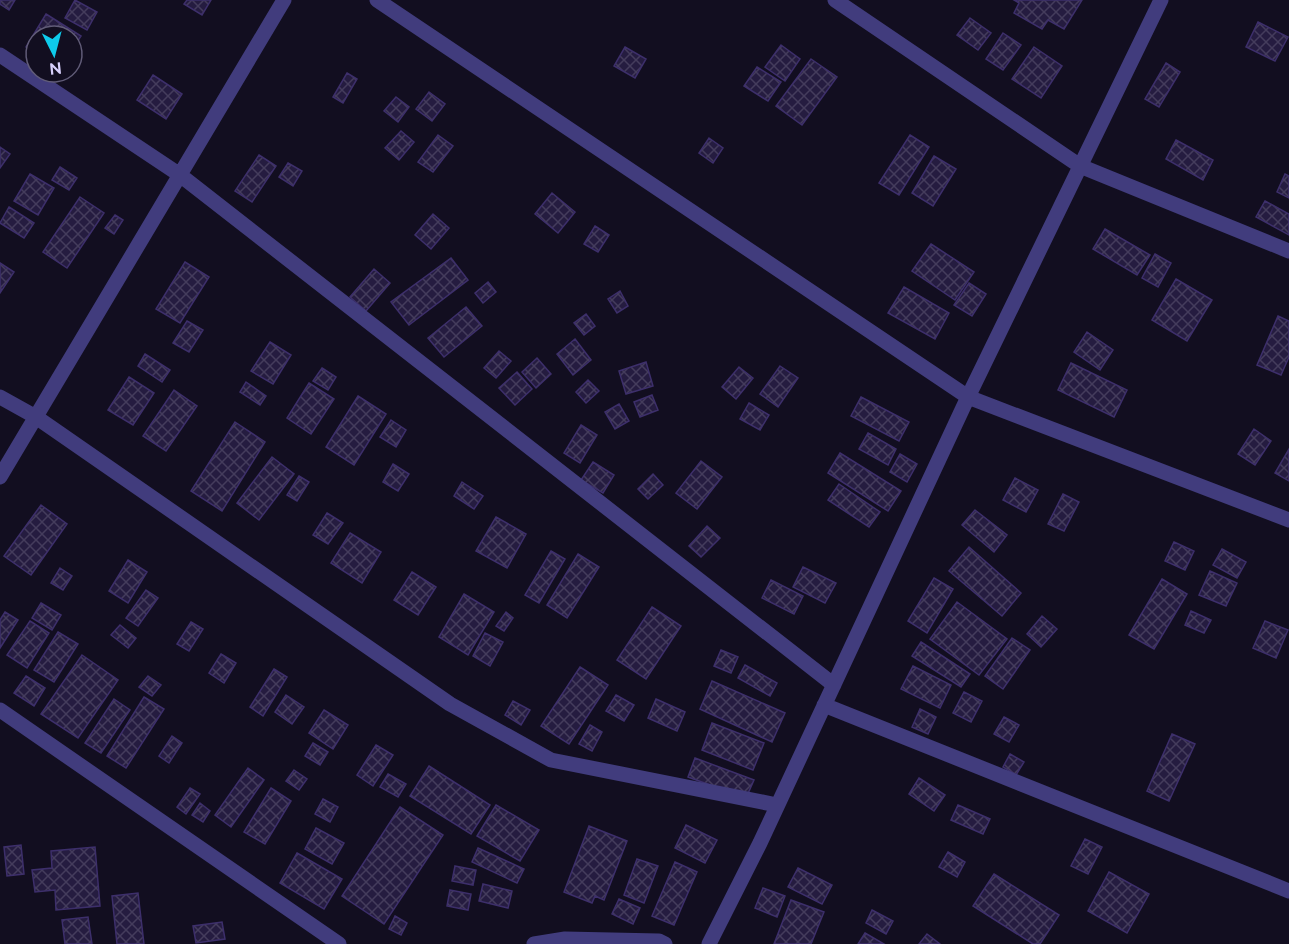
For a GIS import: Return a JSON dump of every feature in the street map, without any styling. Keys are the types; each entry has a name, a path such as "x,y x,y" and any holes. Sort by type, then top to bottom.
{"street":[{"path":"0,477 284,0"},
{"path":"377,0 968,397 1289,520"},
{"path":"835,0 1080,166 1289,251"},
{"path":"709,944 834,685 968,397 1161,0"},
{"path":"0,55 180,175 834,685"},
{"path":"0,397 36,417 450,704 551,760 777,805"},
{"path":"824,705 1289,891"},
{"path":"0,710 339,944"},
{"path":"534,944 565,939 658,940 665,944"}],"building":[{"path":"0,0 15,0 9,10 0,4"},
{"path":"75,0 97,12 87,30 84,28 84,24 76,24 65,18"},
{"path":"187,0 211,0 202,15 184,4"},
{"path":"1014,0 1082,0 1064,29 1048,20 1042,29 1014,13 1019,3"},
{"path":"46,14 62,24 40,24"},
{"path":"970,18 991,33 978,50 957,35"},
{"path":"1258,22 1288,37 1275,61 1246,47"},
{"path":"1003,33 1021,45 1003,70 986,59"},
{"path":"781,45 800,59 785,81 765,67"},
{"path":"625,47 646,59 635,78 614,66"},
{"path":"1034,47 1062,66 1041,98 1012,79"},
{"path":"811,59 837,77 802,125 776,106"},
{"path":"1166,63 1180,72 1159,107 1145,99"},
{"path":"757,67 781,82 768,101 744,86"},
{"path":"347,73 357,79 343,103 333,97"},
{"path":"153,75 182,94 166,119 137,100"},
{"path":"429,92 445,104 432,121 416,109"},
{"path":"396,97 409,107 398,122 384,111"},
{"path":"401,131 414,142 399,160 385,148"},
{"path":"438,135 453,146 433,172 418,162"},
{"path":"910,135 929,147 899,195 879,183"},
{"path":"709,138 723,148 713,163 699,153"},
{"path":"1176,140 1213,160 1203,180 1166,159"},
{"path":"0,147 10,154 0,168"},
{"path":"259,155 276,166 252,202 235,191"},
{"path":"934,156 956,169 933,206 912,193"},
{"path":"288,163 302,171 293,186 279,177"},
{"path":"60,167 77,178 69,190 52,180"},
{"path":"30,174 54,188 38,215 14,201"},
{"path":"1285,174 1289,176 1289,198 1277,192"},
{"path":"552,193 575,212 558,233 535,214"},
{"path":"80,197 104,213 67,268 43,252"},
{"path":"1265,201 1289,214 1289,235 1256,217"},
{"path":"9,207 34,223 24,238 0,223"},
{"path":"433,214 449,228 431,249 415,235"},
{"path":"115,215 123,220 114,234 105,228"},
{"path":"595,226 609,235 598,252 584,244"},
{"path":"1105,229 1150,255 1137,275 1093,249"},
{"path":"931,244 974,272 955,300 912,271"},
{"path":"1155,254 1171,263 1158,287 1142,278"},
{"path":"451,258 468,280 409,325 391,302"},
{"path":"185,262 209,277 180,323 156,309"},
{"path":"0,263 14,272 0,293"},
{"path":"374,269 390,283 366,311 350,297"},
{"path":"1176,279 1212,300 1187,341 1152,320"},
{"path":"488,282 496,292 483,303 475,293"},
{"path":"969,283 986,294 972,316 954,305"},
{"path":"904,287 949,313 935,339 888,313"},
{"path":"620,291 628,306 617,313 608,299"},
{"path":"466,307 482,326 444,357 428,338"},
{"path":"586,314 595,326 584,335 574,323"},
{"path":"1278,316 1289,321 1289,357 1281,375 1257,365"},
{"path":"187,321 203,330 189,352 173,343"},
{"path":"1087,332 1113,350 1100,370 1074,352"},
{"path":"575,339 591,360 573,375 557,354"},
{"path":"270,342 291,355 273,384 251,371"},
{"path":"499,351 511,361 496,378 484,368"},
{"path":"145,354 170,370 162,382 138,366"},
{"path":"537,358 551,374 536,388 522,372"},
{"path":"646,362 653,386 626,394 619,371"},
{"path":"1071,363 1127,390 1114,417 1058,390"},
{"path":"780,366 798,378 778,407 760,394"},
{"path":"739,367 753,378 736,399 722,387"},
{"path":"322,368 336,377 328,390 313,381"},
{"path":"517,372 532,389 515,405 499,388"},
{"path":"129,377 154,393 133,425 108,410"},
{"path":"588,380 599,391 586,403 576,392"},
{"path":"246,382 266,396 260,405 240,392"},
{"path":"309,383 334,399 311,434 287,418"},
{"path":"174,390 197,406 166,451 143,436"},
{"path":"652,395 658,410 640,417 634,402"},
{"path":"358,396 386,414 354,465 326,447"},
{"path":"861,397 909,422 899,441 851,416"},
{"path":"749,403 769,415 760,430 740,419"},
{"path":"619,404 629,421 615,429 605,412"},
{"path":"391,420 406,430 396,447 380,437"},
{"path":"235,422 265,442 222,511 191,491"},
{"path":"581,425 597,435 580,463 564,453"},
{"path":"1254,429 1271,441 1255,465 1238,454"},
{"path":"868,433 896,449 888,465 859,449"},
{"path":"1289,449 1289,481 1275,473"},
{"path":"840,453 901,491 888,511 828,473"},
{"path":"900,454 917,464 907,482 890,472"},
{"path":"272,457 294,474 259,520 237,503"},
{"path":"701,461 722,477 697,509 676,493"},
{"path":"593,462 614,475 603,493 581,480"},
{"path":"393,464 409,474 398,491 383,482"},
{"path":"653,474 663,485 648,499 638,489"},
{"path":"299,476 309,482 297,501 287,495"},
{"path":"1015,478 1038,490 1026,512 1003,500"},
{"path":"462,482 483,496 474,509 454,496"},
{"path":"839,484 880,512 869,527 828,500"},
{"path":"1063,494 1079,502 1064,531 1048,524"},
{"path":"41,505 67,524 31,575 4,556"},
{"path":"975,510 1007,535 994,552 962,525"},
{"path":"327,513 343,523 328,544 313,535"},
{"path":"496,517 526,534 507,568 476,551"},
{"path":"707,526 720,538 701,557 689,546"},
{"path":"350,533 381,552 362,583 331,563"},
{"path":"1174,542 1194,551 1185,570 1165,561"},
{"path":"969,547 1021,593 1002,616 949,571"},
{"path":"1222,549 1246,562 1237,578 1213,565"},
{"path":"551,551 565,559 539,603 525,595"},
{"path":"578,554 599,567 567,618 547,605"},
{"path":"128,560 147,572 128,603 109,591"},
{"path":"803,567 836,583 825,603 793,587"},
{"path":"60,568 72,576 63,590 51,583"},
{"path":"1210,571 1237,583 1226,606 1199,595"},
{"path":"412,572 436,587 418,615 394,600"},
{"path":"934,578 953,589 927,633 908,621"},
{"path":"1162,579 1187,594 1154,649 1129,635"},
{"path":"771,580 803,596 794,614 762,598"},
{"path":"146,590 158,598 138,626 126,618"},
{"path":"464,594 494,612 468,655 439,637"},
{"path":"957,602 1007,639 979,675 930,639"},
{"path":"41,603 61,615 52,630 32,618"},
{"path":"652,607 681,626 646,679 617,660"},
{"path":"1191,611 1211,620 1204,633 1185,625"},
{"path":"5,612 18,620 0,648 0,620"},
{"path":"506,612 513,618 504,631 496,626"},
{"path":"1042,616 1057,629 1041,647 1027,634"},
{"path":"30,621 49,633 27,668 7,655"},
{"path":"1265,621 1288,630 1276,658 1253,648"},
{"path":"191,622 203,629 189,651 177,644"},
{"path":"120,625 136,638 128,648 111,635"},
{"path":"58,632 78,644 54,682 34,670"},
{"path":"485,633 503,642 490,666 473,656"},
{"path":"1012,638 1030,650 1003,689 985,676"},
{"path":"921,642 970,674 961,687 912,656"},
{"path":"721,650 738,657 731,673 714,666"},
{"path":"221,654 236,663 224,683 209,673"},
{"path":"82,655 118,680 78,738 41,714"},
{"path":"745,665 777,683 770,696 738,678"},
{"path":"913,666 951,685 940,708 901,689"},
{"path":"580,667 608,685 569,744 541,726"},
{"path":"274,669 287,677 263,716 250,707"},
{"path":"26,676 45,688 34,706 14,693"},
{"path":"148,676 161,685 152,696 139,687"},
{"path":"712,681 785,713 772,742 700,709"},
{"path":"964,692 982,701 971,722 953,713"},
{"path":"286,695 304,707 292,724 275,712"},
{"path":"616,695 634,705 624,721 606,711"},
{"path":"144,697 164,709 126,768 107,756"},
{"path":"114,699 130,710 101,753 85,743"},
{"path":"656,699 685,712 677,731 648,718"},
{"path":"513,701 530,710 521,725 505,715"},
{"path":"920,709 936,717 928,734 912,727"},
{"path":"324,710 348,725 333,749 309,733"},
{"path":"1004,717 1019,725 1009,742 994,734"},
{"path":"712,723 764,743 753,770 702,750"},
{"path":"590,725 602,732 592,751 579,744"},
{"path":"1172,734 1195,744 1169,801 1147,791"},
{"path":"172,736 182,743 169,763 159,756"},
{"path":"313,743 328,752 320,765 305,756"},
{"path":"376,745 393,755 373,786 357,775"},
{"path":"1010,754 1024,762 1016,775 1003,767"},
{"path":"695,758 754,780 746,798 688,777"},
{"path":"429,766 490,805 471,834 410,796"},
{"path":"248,768 264,780 231,827 215,815"},
{"path":"294,770 307,779 299,790 286,781"},
{"path":"388,774 406,784 398,797 380,787"},
{"path":"919,778 945,795 934,811 909,794"},
{"path":"190,788 200,794 186,814 177,807"},
{"path":"271,788 291,801 265,844 244,832"},
{"path":"323,799 338,807 330,822 315,814"},
{"path":"200,803 210,811 203,822 192,815"},
{"path":"496,805 539,830 520,861 477,836"},
{"path":"958,805 990,819 983,834 951,820"},
{"path":"400,807 443,835 384,924 342,896"},
{"path":"686,825 717,840 705,863 675,848"},
{"path":"589,826 627,841 604,900 595,896 592,903 564,892"},
{"path":"316,828 344,843 332,864 305,849"},
{"path":"1085,839 1102,847 1088,874 1071,866"},
{"path":"21,845 24,874 7,876 4,847"},
{"path":"95,847 100,906 56,910 55,890 35,892 32,870 52,868 51,851"},
{"path":"478,848 524,869 517,883 472,862"},
{"path":"948,852 965,862 957,877 939,867"},
{"path":"297,853 342,879 324,909 280,883"},
{"path":"637,859 658,866 644,903 624,895"},
{"path":"675,862 697,872 674,925 652,916"},
{"path":"455,866 476,870 473,885 452,881"},
{"path":"798,868 832,885 822,904 788,887"},
{"path":"1109,872 1149,894 1127,933 1088,911"},
{"path":"994,874 1059,915 1040,944 1033,944 973,906"},
{"path":"483,884 512,891 508,908 479,901"},
{"path":"763,888 785,896 777,917 755,908"},
{"path":"450,890 471,894 468,910 447,906"},
{"path":"138,893 144,944 117,944 112,896"},
{"path":"619,899 640,908 633,924 612,914"},
{"path":"791,900 824,912 811,944 774,944"},
{"path":"872,910 893,921 886,934 866,923"},
{"path":"395,916 407,923 401,935 389,929"},
{"path":"88,917 92,944 65,944 62,920"},
{"path":"222,922 225,939 196,943 193,926"},
{"path":"865,933 884,944 858,944"},
{"path":"927,934 940,944 919,944"}]}
